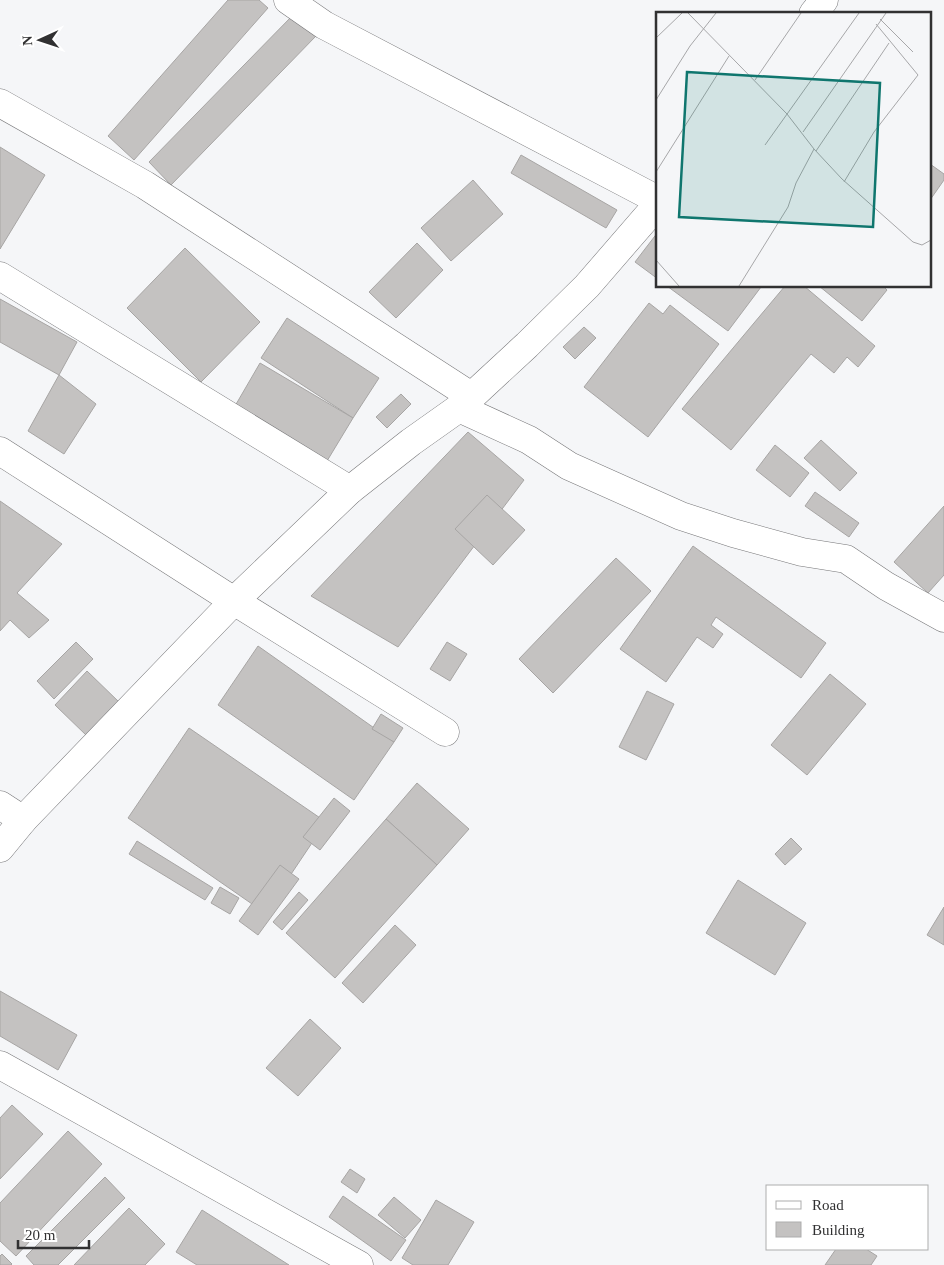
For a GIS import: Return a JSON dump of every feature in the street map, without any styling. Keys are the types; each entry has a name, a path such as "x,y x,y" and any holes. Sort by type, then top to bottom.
{"street":[{"path":"288,0 324,25 656,201"},
{"path":"815,12 824,0"},
{"path":"0,103 145,185 465,402 569,466 681,516 802,552 846,559 886,586 944,618"},
{"path":"0,848 23,820 234,601 350,490 465,402 527,345 587,286 656,204"},
{"path":"0,276 350,490"},
{"path":"0,451 234,601 445,732"},
{"path":"0,805 23,820"},
{"path":"0,1066 359,1265"}],"building":[{"path":"228,0 259,0 268,8 134,160 108,136"},
{"path":"294,14 316,36 171,185 149,162"},
{"path":"0,147 45,175 0,249"},
{"path":"521,155 617,210 606,228 511,173"},
{"path":"932,165 944,174 944,180 932,197"},
{"path":"473,180 503,214 451,261 421,228"},
{"path":"656,235 656,278 635,262"},
{"path":"417,243 443,270 396,318 369,292"},
{"path":"185,248 260,322 201,382 127,308"},
{"path":"670,288 760,288 728,331"},
{"path":"783,288 806,288 875,346 858,367 847,357 834,373 811,354 731,450 682,409"},
{"path":"821,288 885,288 887,290 862,321"},
{"path":"0,299 77,342 59,375 0,342"},
{"path":"649,303 663,314 670,305 719,344 648,437 584,387"},
{"path":"287,318 379,378 353,418 261,358"},
{"path":"584,327 596,338 575,359 563,347"},
{"path":"260,363 353,418 327,461 235,406"},
{"path":"59,375 96,404 64,454 28,431"},
{"path":"401,394 411,404 387,428 376,417"},
{"path":"468,432 524,480 398,647 311,596"},
{"path":"821,440 857,473 840,491 804,458"},
{"path":"775,445 809,473 790,497 756,470"},
{"path":"815,492 859,523 849,537 805,506"},
{"path":"487,495 525,530 493,565 455,529"},
{"path":"0,501 62,544 17,593 49,620 29,638 10,620 0,631"},
{"path":"944,506 944,575 928,593 894,562"},
{"path":"693,546 826,643 801,678 716,617 711,625 723,634 713,648 697,637 666,682 620,649"},
{"path":"616,558 651,591 553,693 519,659"},
{"path":"76,642 93,659 54,699 37,681"},
{"path":"447,642 467,654 450,681 430,669"},
{"path":"258,646 394,742 354,800 218,705"},
{"path":"87,671 119,702 87,736 55,705"},
{"path":"830,674 866,704 807,775 771,745"},
{"path":"647,691 674,704 646,760 619,747"},
{"path":"381,714 403,728 394,742 372,729"},
{"path":"189,728 326,822 265,913 128,818"},
{"path":"417,783 469,829 437,865 386,819"},
{"path":"334,798 350,811 320,850 303,837"},
{"path":"386,819 437,865 335,978 286,933"},
{"path":"791,838 802,849 785,865 775,854"},
{"path":"137,841 213,888 205,900 129,854"},
{"path":"280,865 299,879 258,935 239,921"},
{"path":"738,880 806,923 775,975 706,933"},
{"path":"220,887 239,898 230,914 211,903"},
{"path":"299,892 308,900 282,930 273,922"},
{"path":"944,907 944,945 927,935"},
{"path":"395,925 416,945 363,1003 342,983"},
{"path":"0,991 77,1035 58,1070 0,1036"},
{"path":"310,1019 341,1048 298,1096 266,1068"},
{"path":"12,1105 43,1134 0,1179 0,1118"},
{"path":"68,1131 102,1164 16,1256 0,1241 0,1203"},
{"path":"350,1169 365,1179 357,1193 341,1182"},
{"path":"105,1177 125,1198 58,1265 34,1265 26,1256"},
{"path":"343,1196 406,1240 391,1261 329,1217"},
{"path":"394,1197 421,1220 405,1238 378,1215"},
{"path":"436,1200 474,1222 448,1265 413,1265 402,1258"},
{"path":"129,1208 165,1244 145,1265 74,1265"},
{"path":"202,1210 289,1265 197,1265 176,1252"},
{"path":"835,1250 868,1250 877,1256 871,1265 825,1265"},
{"path":"2,1254 11,1265 0,1265 0,1256"}]}
